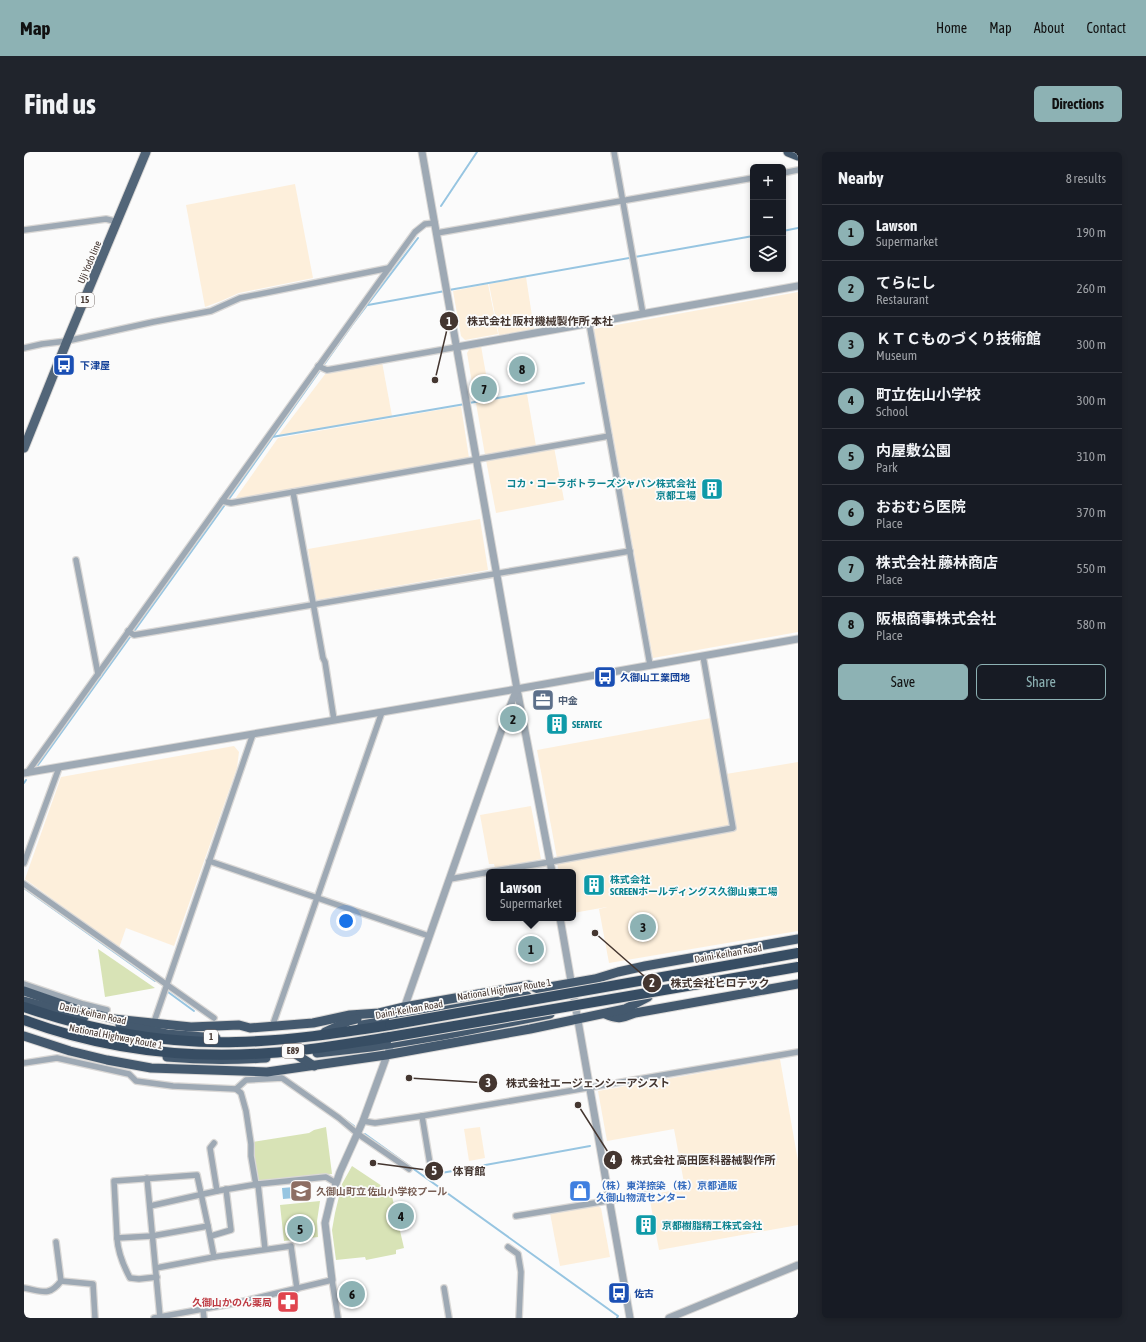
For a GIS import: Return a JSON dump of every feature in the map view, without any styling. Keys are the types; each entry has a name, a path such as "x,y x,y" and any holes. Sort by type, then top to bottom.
{"highway":[{"path":"788,152 798,156"},
{"path":"508,999 538,990 572,987 618,972 646,966 798,939"},
{"name":"National Highway Route 1","path":"24,1001 101,1021 167,1034 242,1039 325,1032 572,987 636,980 798,949"},
{"name":"Daini-Keihan Road","path":"24,1007 87,1025 130,1034 174,1040 236,1042 276,1040 311,1037 390,1025 798,953"},
{"name":"E89","path":"24,1020 70,1034 113,1044 154,1051 229,1055 270,1053 306,1050 390,1037 798,967"},
{"name":"National Highway Route 1","path":"24,1024 36,1029 79,1041 143,1054 195,1060 242,1060 391,1044 514,1021 576,1014 648,997 798,971"},
{"path":"618,972 636,980"},
{"path":"605,1014 614,1018 620,1018 635,1013 798,984"},
{"path":"325,1032 349,1021 404,1007 529,985 538,990"},
{"path":"24,991 76,1009 114,1019 191,1027 240,1025 250,1028"},
{"path":"24,1036 70,1051 107,1060 151,1068 267,1072 386,1056 530,1029 576,1014 605,1014 625,1009 648,997"},
{"path":"167,1034 201,1034 217,1029 272,1027 313,1023 350,1015 379,1013"},
{"path":"514,1021 522,1027 530,1029"},
{"path":"297,1055 314,1066"}],"main road":[{"name":"Uji Yodo line","path":"24,448 146,152"}],"street":[{"path":"422,152 517,689 551,869"},
{"path":"614,152 643,314"},
{"path":"786,172 798,170"},
{"path":"437,233 750,179"},
{"path":"24,230 106,219 118,222"},
{"path":"26,773 415,232 425,224 434,222"},
{"path":"24,348 67,341 211,311 240,298 389,268"},
{"path":"318,366 327,370 798,286"},
{"path":"589,323 650,665"},
{"path":"222,501 231,503 609,436"},
{"path":"293,492 313,605 325,662 334,720"},
{"path":"128,631 134,635 630,551"},
{"path":"76,560 98,674"},
{"path":"26,773 517,689 798,639"},
{"path":"507,869 733,828 703,656"},
{"path":"338,1318 325,1223 331,1198 363,1121 517,689"},
{"path":"272,1027 382,712"},
{"path":"154,1022 253,734"},
{"path":"24,863 59,768"},
{"path":"209,861 428,936"},
{"path":"450,878 486,872"},
{"path":"24,884 214,1018"},
{"path":"561,921 608,1201 630,1318"},
{"path":"24,984 83,1004 107,1010"},
{"path":"363,1121 375,1123 422,1116 798,1052"},
{"path":"24,1063 57,1058 129,1074 136,1081 173,1086 236,1089 241,1093 246,1111 265,1249"},
{"path":"236,1089 246,1080 282,1078 339,1118 358,1134 409,1169"},
{"path":"422,1116 431,1170"},
{"path":"214,1143 210,1148 217,1191"},
{"path":"157,1277 139,1280 130,1278 123,1265 117,1238 114,1181 197,1174 214,1257"},
{"path":"148,1178 152,1236 157,1277 157,1317 203,1310 332,1280"},
{"path":"150,1206 217,1191 257,1185 326,1178 336,1183"},
{"path":"210,1236 231,1230 226,1190"},
{"path":"516,1216 649,1194"},
{"path":"117,1238 152,1236 208,1226"},
{"path":"24,1288 51,1291 61,1281 56,1242"},
{"path":"156,1268 214,1257 291,1246 297,1289"},
{"path":"508,1247 518,1254 521,1272 519,1318"},
{"path":"669,1318 798,1265"},
{"path":"61,1281 93,1284 95,1318"},
{"path":"444,1288 449,1318"},
{"path":"203,1310 204,1318"}],"shaded area":[{"path":"295,184 313,278 239,293 205,307 186,205"},
{"path":"526,277 534,329 499,336 489,284"},
{"path":"488,284 498,334 465,340 461,336 453,291"},
{"name":"コカ・コーラボトラーズジャパン株式会社 京都工場","path":"798,292 798,632 653,658 594,329"},
{"path":"481,346 487,380 472,383 467,353 470,348"},
{"path":"382,362 392,416 278,436 326,373"},
{"path":"527,394 536,446 485,455 476,403"},
{"path":"461,406 469,458 235,499 278,438"},
{"path":"554,447 564,500 496,513 486,460"},
{"path":"480,519 488,570 316,600 308,549"},
{"path":"711,718 731,826 557,858 537,750"},
{"path":"234,746 239,752 237,768 174,946 126,928 119,948 25,879 61,777"},
{"path":"798,762 798,931 609,963 599,909 607,907 576,912 576,869 558,869 557,863 735,831 726,774"},
{"path":"531,806 541,859 495,868 494,864 489,864 480,815"},
{"path":"780,1059 798,1161 798,1225 659,1250 649,1195 685,1188 674,1129 607,1141 598,1091"},
{"path":"480,1127 485,1158 469,1161 464,1129"},
{"path":"597,1205 601,1208 610,1257 560,1266 550,1213"}],"green space":[{"path":"98,949 155,988 105,997"},
{"path":"326,1127 332,1174 256,1181 252,1155 253,1142 309,1133"},
{"path":"352,1166 391,1192 404,1248 396,1250 396,1254 366,1260 365,1257 336,1260 332,1230 342,1184"},
{"path":"320,1201 317,1221 318,1237 284,1241 280,1205"}],"water":[{"path":"306,1186 307,1197 283,1199 282,1188"}],"waterway":[{"path":"441,206 477,152"},
{"path":"786,230 798,228"},
{"path":"449,290 750,237"},
{"path":"38,765 352,325 418,238"},
{"path":"368,305 445,291"},
{"path":"469,403 584,383"},
{"path":"272,437 465,404"},
{"path":"24,888 155,981"},
{"path":"168,992 194,1011"},
{"path":"295,1084 314,1097"},
{"path":"343,1118 354,1126"},
{"path":"365,1134 618,1316 617,1318"},
{"path":"425,1176 590,1146"}],"place":[{"name":"下津屋","path":"64,365"},
{"name":"阪根商事株式会社","path":"522,369"},
{"name":"株式会社 阪村機械製作所 本社","path":"435,380"},
{"name":"株式会社 藤林商店","path":"484,389"},
{"name":"コカ・コーラボトラーズジャパン株式会社 京都工場","path":"712,489"},
{"name":"久御山工業団地","path":"605,677"},
{"name":"中金","path":"543,700"},
{"name":"てらにし","path":"513,719"},
{"name":"SEFATEC","path":"557,724"},
{"name":"株式会社 SCREENホールディングス久御山東工場","path":"594,885"},
{"name":"ＫＴＣものづくり技術館","path":"643,927"},
{"name":"株式会社ヒロテック","path":"595,933"},
{"name":"Lawson","path":"531,949"},
{"name":"株式会社エージェンシーアシスト","path":"409,1078"},
{"name":"株式会社 高田医科器械製作所","path":"578,1105"},
{"name":"体育館","path":"373,1163"},
{"name":"久御山町立 佐山小学校プール","path":"301,1191"},
{"name":"（株）東洋捺染 （株）京都通販 久御山物流センター","path":"580,1191"},
{"name":"町立佐山小学校","path":"401,1216"},
{"name":"京都樹脂精工株式会社","path":"646,1225"},
{"name":"内屋敷公園","path":"300,1229"},
{"name":"佐古","path":"619,1293"},
{"name":"おおむら医院","path":"352,1294"},
{"name":"久御山かのん薬局","path":"288,1302"}]}
